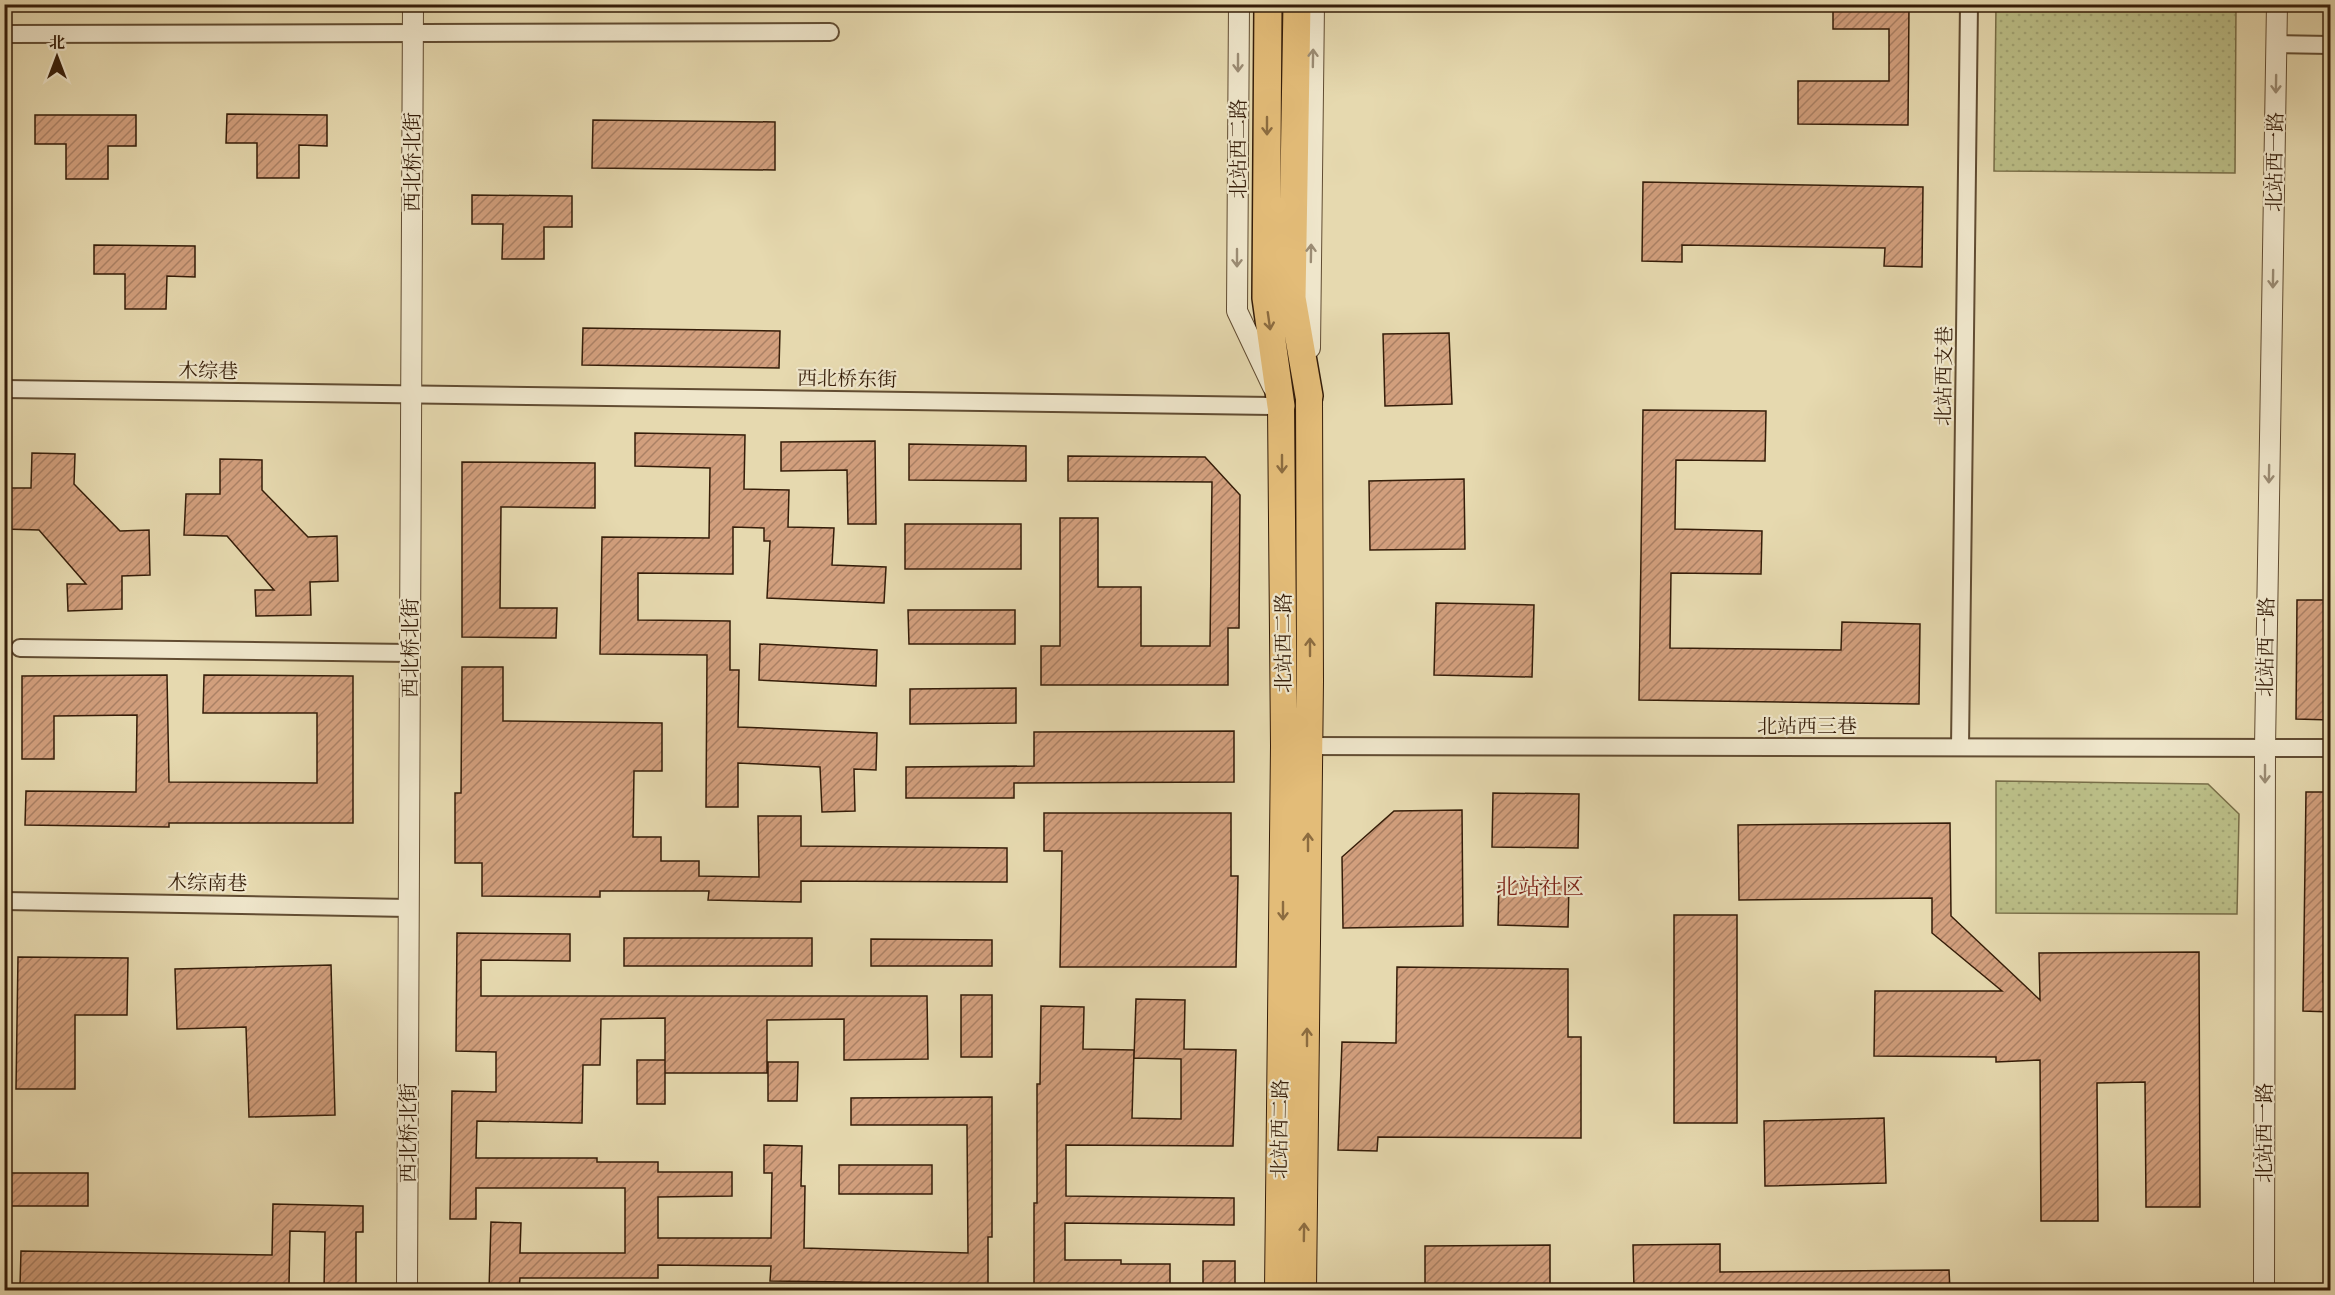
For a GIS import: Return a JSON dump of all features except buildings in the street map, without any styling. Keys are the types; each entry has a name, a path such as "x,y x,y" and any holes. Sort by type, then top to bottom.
{"highway":[{"path":"1268,4 1266,298 1281,406"},
{"path":"1297,4 1292,298 1309,396"}],"main road":[{"name":"北站西二路","path":"1278,1290 1309,396"},
{"name":"北站西二路","path":"1281,406 1297,746 1303,1290"}],"street":[{"name":"西北桥北街","path":"407,1290 413,4"},
{"name":"北站西二路","path":"1239,4 1237,311 1281,406"},
{"name":"北站西二路","path":"1309,396 1314,4"},
{"name":"北站西支巷","path":"1960,747 1969,4"},
{"name":"北站西一路","path":"2264,1290 2265,748 2277,4"},
{"path":"4,34 830,32"},
{"path":"2277,44 2331,45"},
{"name":"木综巷","path":"4,389 411,394"},
{"name":"西北桥东街","path":"411,394 1281,406"},
{"path":"20,648 410,653"},
{"name":"北站西三巷","path":"1297,746 2331,748"},
{"name":"木综南巷","path":"4,901 409,908"}],"green space":[{"path":"1996,5 2236,5 2235,173 1994,171"},
{"path":"1996,781 2208,784 2239,814 2237,914 1996,913"}],"district":[{"name":"北站社区","path":"1540,887"}]}
